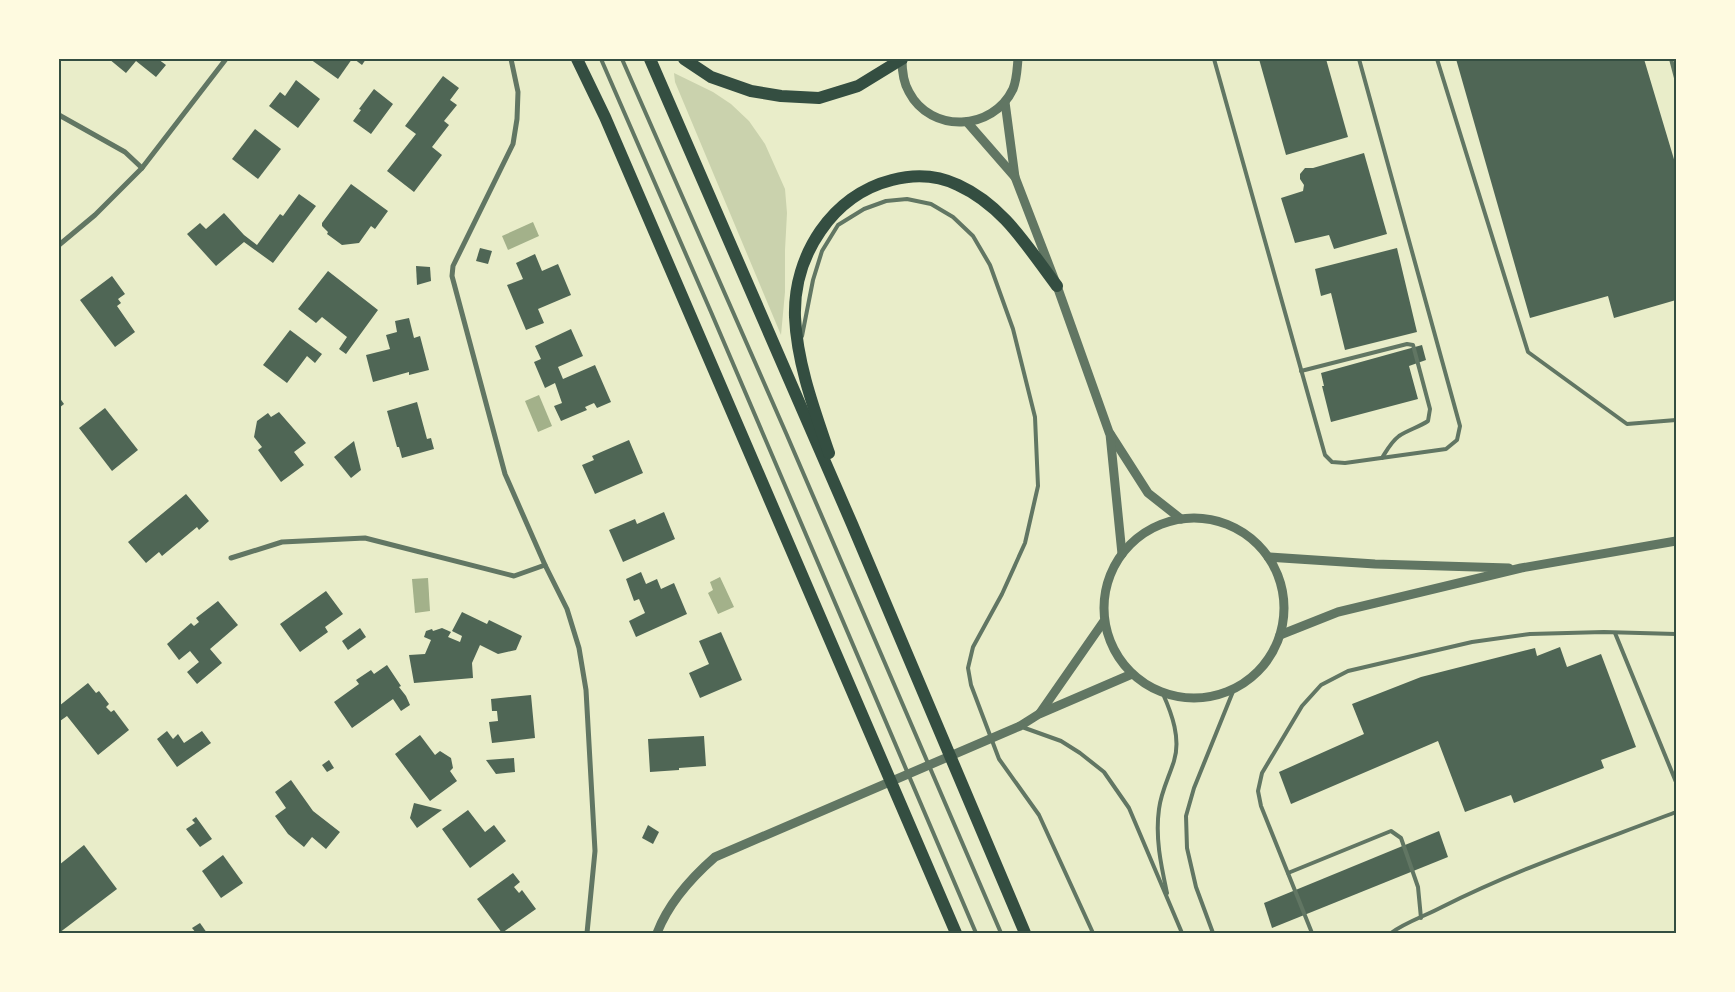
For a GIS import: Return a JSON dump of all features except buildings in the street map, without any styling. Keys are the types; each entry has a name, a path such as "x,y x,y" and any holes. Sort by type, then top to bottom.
{"main road":[{"path":"577,59 605,117 956,933"},
{"path":"650,59 852,524 1025,933"},
{"path":"684,59 712,77 751,91 781,96 819,98 858,86 902,59"},
{"path":"852,524 807,387 795,317 800,270 813,243 831,216 851,198 878,184 906,176 932,176 958,184 987,201 1010,222 1057,286"}],"street":[{"path":"59,246 95,216 142,168 226,59"},
{"path":"511,59 518,92 518,119 513,144 454,266 452,276 505,474 544,564 567,609 579,648 586,690 595,851 587,933"},
{"path":"902,59 903,77 909,93 920,106 934,116 950,122 967,122 981,119 994,112 1005,102 1013,89 1018,59"},
{"path":"1005,102 1015,177 1057,286 1109,432 1148,493 1180,519"},
{"path":"59,115 125,152 142,168"},
{"path":"967,122 1015,177"},
{"path":"1109,432 1122,554"},
{"path":"1180,519 1206,519 1230,525 1251,538 1268,556 1280,581 1284,608 1280,635 1270,657 1254,675 1234,689 1212,697 1187,698 1163,694 1146,686 1132,674 1114,650 1104,621 1104,597 1110,574 1122,554 1138,537 1158,525 1180,519"},
{"path":"231,558 282,542 365,538 514,576 544,564"},
{"path":"1280,635 1338,612 1521,568 1676,541"},
{"path":"1268,556 1375,564 1521,568"},
{"path":"1040,714 1104,621"},
{"path":"657,933 674,901 693,877 715,857 1020,726 1040,714 1132,674"}],"lane":[{"path":"601,59 712,312 976,933"},
{"path":"622,59 786,433 1001,933"},
{"path":"1214,59 1325,455 1332,462 1345,463 1446,449 1457,440 1460,426 1360,59"},
{"path":"1437,59 1528,352 1627,424 1676,420"},
{"path":"1671,59 1676,78"},
{"path":"799,346 813,280 822,251 838,225 864,209 886,201 907,199 932,204 953,218 973,236 990,265 1014,329 1035,418 1038,486 1025,543 1002,594 973,647 968,668 971,685 999,760 1039,815 1093,933"},
{"path":"1301,371 1407,344 1413,346 1430,409 1428,421 1400,435 1391,442 1382,458"},
{"path":"1615,633 1676,782"},
{"path":"1312,933 1261,806 1258,792 1262,773 1302,706 1321,685 1348,671 1472,642 1530,634 1676,634"},
{"path":"1213,933 1196,887 1187,848 1186,816 1194,788 1234,689"},
{"path":"1163,694 1173,718 1176,742 1175,758 1159,807 1157,832 1169,902"},
{"path":"1020,726 1061,741 1104,772 1129,808 1182,933"},
{"path":"1391,933 1402,925 1421,918 1475,890 1676,812"},
{"path":"1288,873 1391,830 1401,838 1418,887 1421,918"}],"shaded area":[{"path":"674,73 713,92 731,104 749,121 765,144 785,189 787,213 785,292 781,335 675,82"},
{"path":"533,222 539,236 508,250 502,236"},
{"path":"539,395 552,426 538,432 525,401"},
{"path":"720,577 734,607 718,614 708,593 713,590 710,582"},
{"path":"428,578 430,611 415,613 412,579"}]}
